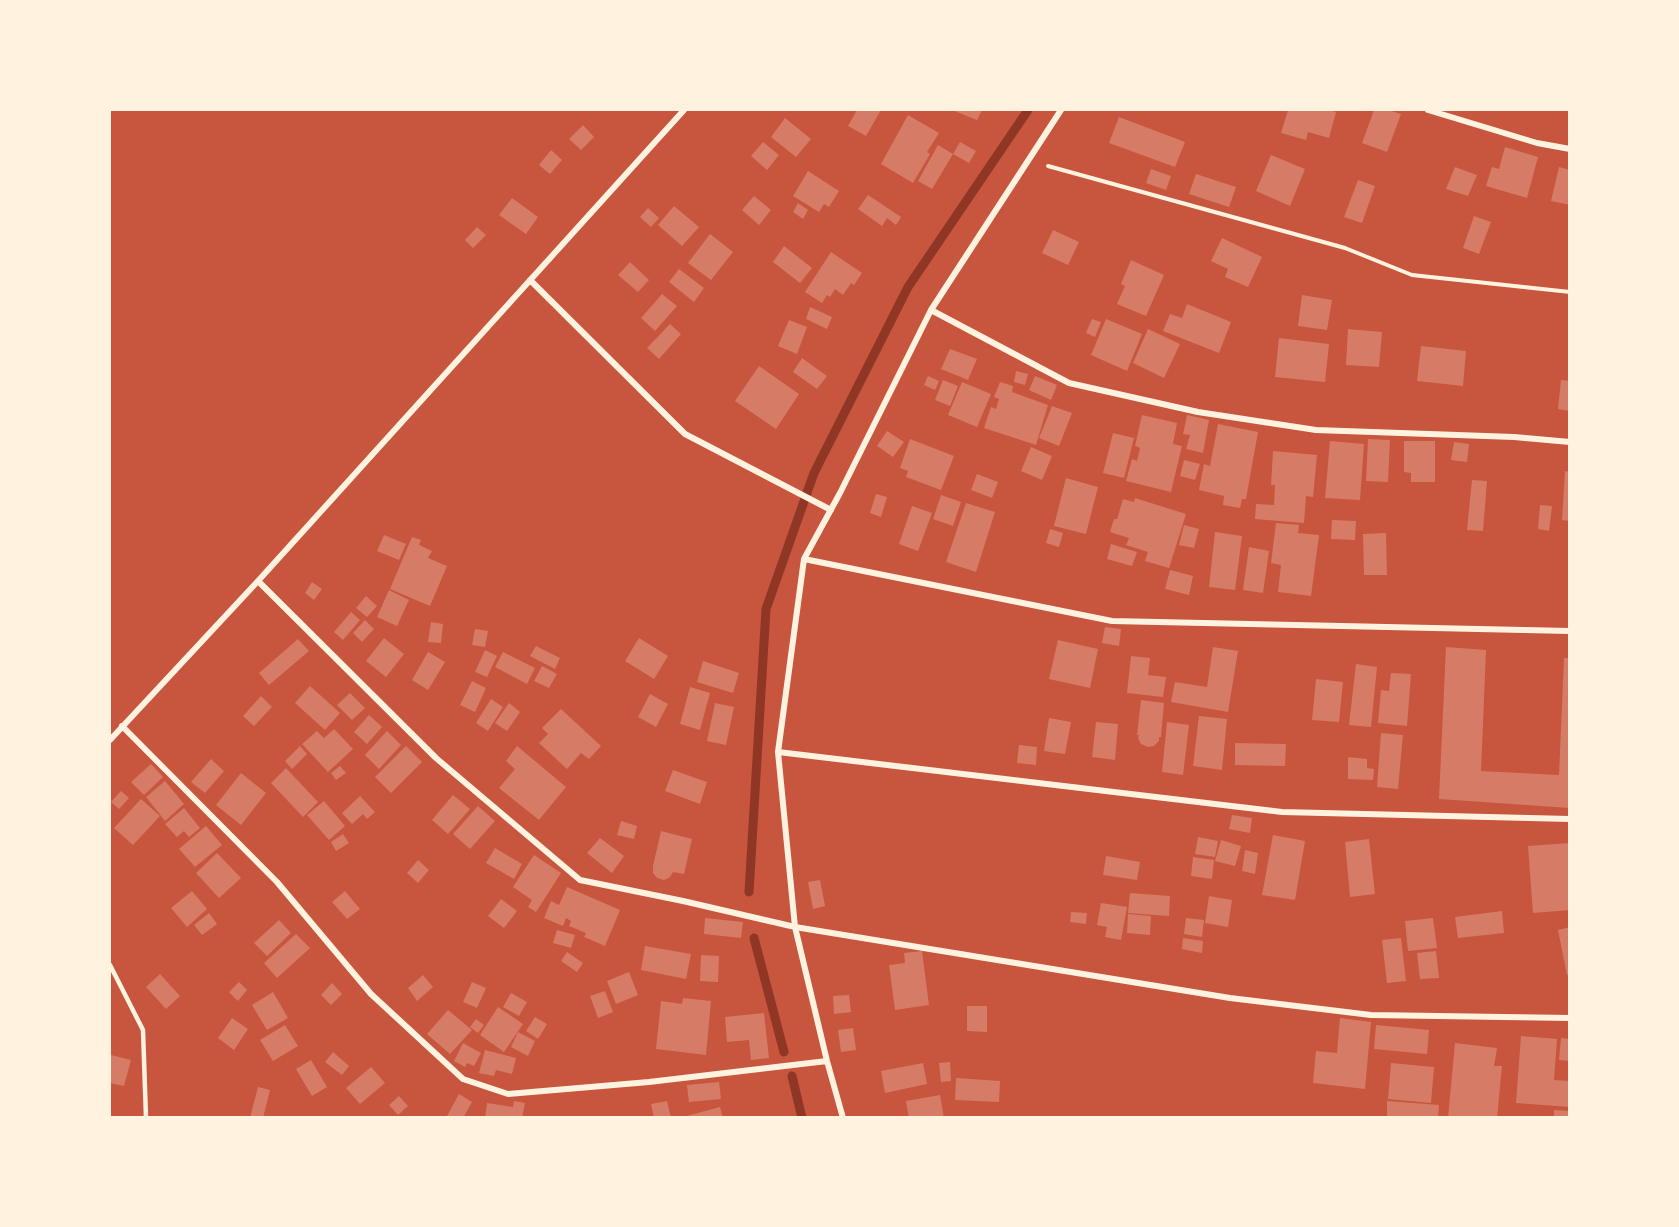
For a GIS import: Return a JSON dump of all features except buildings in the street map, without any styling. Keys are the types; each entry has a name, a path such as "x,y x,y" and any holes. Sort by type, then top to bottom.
{"street":[{"path":"110,740 258,581 684,110"},
{"path":"843,1118 826,1061 795,927 778,752 804,559 931,310 1061,110"},
{"path":"1428,110 1537,143 1569,149"},
{"path":"530,280 685,434 831,510"},
{"path":"931,310 1069,383 1198,412 1316,430 1514,436 1569,442"},
{"path":"804,559 1112,621 1569,631"},
{"path":"258,581 436,758 580,880 795,927 1230,998 1371,1015 1569,1018"},
{"path":"122,726 277,882 371,994 463,1079 508,1094 650,1082 826,1061"},
{"path":"778,752 1282,812 1569,819"}],"lane":[{"path":"110,965 143,1030 147,1118"}],"path":[{"path":"1028,160 1345,248 1412,275 1569,292"}],"waterway":[{"path":"749,892 766,609 814,473 908,287 1028,110"},
{"path":"754,938 784,1052"},
{"path":"792,1076 802,1118"}]}
